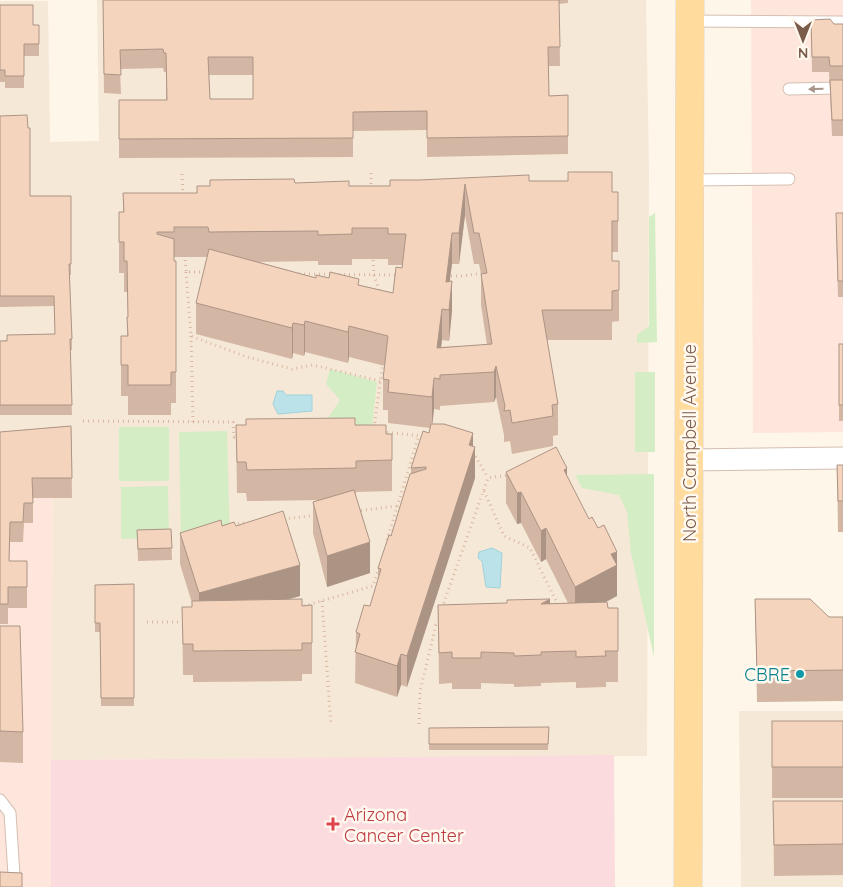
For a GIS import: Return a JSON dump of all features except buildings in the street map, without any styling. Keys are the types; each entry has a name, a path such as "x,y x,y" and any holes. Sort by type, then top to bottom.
{"main road":[{"name":"North Campbell Avenue","path":"688,887 690,10"}],"street":[{"path":"689,460 843,458"}],"lane":[{"path":"690,10 766,22 843,22"},
{"path":"789,89 843,88"},
{"path":"690,180 789,179"},
{"path":"0,800 10,813 14,875"}],"path":[{"path":"371,173 371,191"},
{"path":"182,174 183,204"},
{"path":"373,247 374,275 382,300"},
{"path":"185,252 191,336 193,422"},
{"path":"186,272 216,272"},
{"path":"443,276 462,276 492,272"},
{"path":"295,274 403,275"},
{"path":"191,336 246,357 292,369 312,365 380,382"},
{"path":"384,354 374,431 425,436"},
{"path":"83,421 233,422 234,437 243,437"},
{"path":"387,542 418,435"},
{"path":"419,724 420,691 436,625 488,478 470,446"},
{"path":"488,478 513,474"},
{"path":"484,490 504,536 530,548 559,607"},
{"path":"349,511 397,506"},
{"path":"281,519 320,515"},
{"path":"233,524 252,522"},
{"path":"303,607 373,586 381,560"},
{"path":"322,602 331,725"},
{"path":"147,622 186,622"},
{"path":"436,625 446,625"}],"shaded area":[{"path":"97,0 646,0 649,170 647,756 51,760 53,438 0,439 0,1 48,1 50,142 99,141"},
{"path":"751,0 843,0 843,432 753,433"},
{"path":"53,438 51,887 0,887 0,439"},
{"path":"739,711 843,711 843,887 741,887"},
{"name":"Arizona Cancer Center","path":"614,755 615,887 51,887 51,760"}],"green space":[{"path":"655,213 657,342 637,343 637,335 649,326 649,217"},
{"path":"330,369 377,382 372,428 326,421 340,400 326,384"},
{"path":"635,372 655,372 655,452 635,452"},
{"path":"119,427 169,427 169,481 119,481"},
{"path":"227,431 230,541 181,542 179,432"},
{"path":"654,474 654,657 631,553 627,512 619,495 582,488 575,475"},
{"path":"168,486 169,538 121,539 121,487"}],"water":[{"path":"277,391 283,391 286,395 312,395 312,411 278,414 273,404"},
{"path":"492,548 502,553 500,588 486,587 482,561 478,558 479,552"}],"place":[{"name":"CBRE","path":"800,674"},
{"name":"Arizona Cancer Center","path":"333,824"}]}
